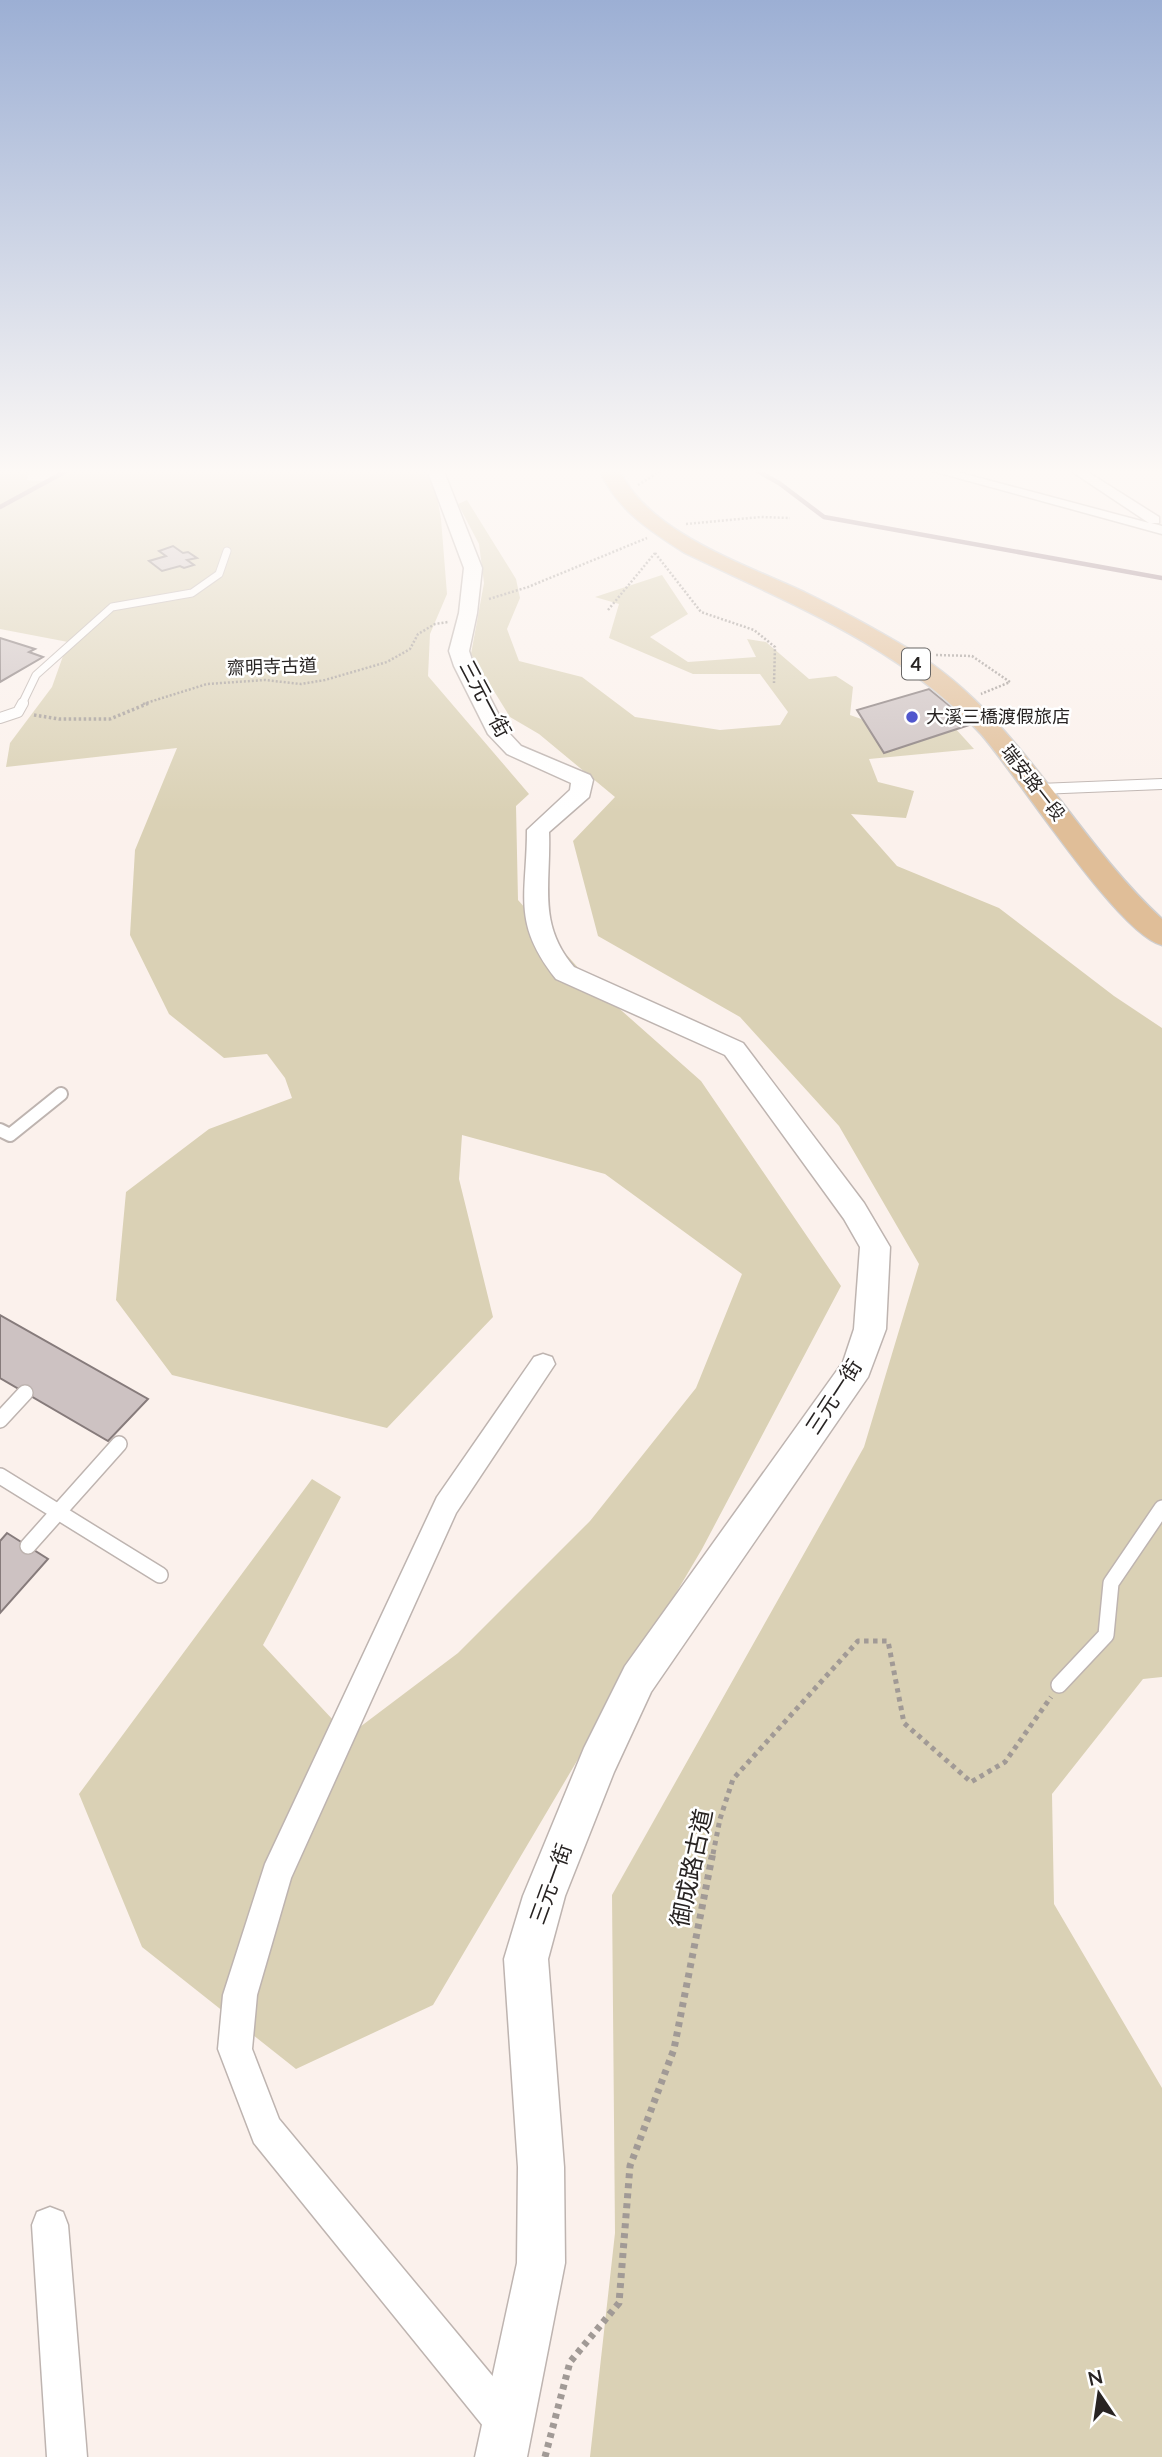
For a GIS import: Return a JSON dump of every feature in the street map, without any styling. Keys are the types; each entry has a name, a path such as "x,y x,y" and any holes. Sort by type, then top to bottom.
{"main road":[{"name":"瑞安路一段","path":"764,584 881,643 918,666 962,700 1048,788 1162,914"},
{"name":"瑞安路一段","path":"787,584 850,614 920,654 977,696 1019,738 1110,884 1139,916 1162,936"}],"street":[{"name":"三元一街","path":"471,584 459,651 498,734 514,750 583,780 581,792 538,830 540,860 534,915 553,961 565,973 734,1049 854,1211 875,1247 870,1329 857,1368 638,1679 598,1762 544,1896 526,1959 541,2167 541,2263 504,2441"},
{"path":"504,2441 266,2132 236,2049 240,1994 276,1875 446,1505 542,1364"},
{"path":"50,2225 67,2457"}],"lane":[{"path":"0,718 18,712 36,675 113,607 191,593 205,584"},
{"path":"1048,788 1136,788 1162,784"},
{"path":"0,1144 5,1133 61,1094"},
{"path":"0,1420 26,1393"},
{"path":"27,1546 118,1444"},
{"path":"0,1476 160,1575"},
{"path":"1059,1685 1106,1635 1111,1583 1162,1508"}],"path":[{"name":"齋明寺古道","path":"18,712 59,719 110,719 129,709 207,684 265,680 300,684 325,680 387,662 410,649 418,634 435,624 468,613 487,600 536,584"},
{"path":"608,610 629,584"},
{"path":"678,584 701,612 754,630 775,647 774,683"},
{"path":"920,654 972,656 1010,682 977,696"},
{"name":"御成路古道","path":"545,2457 570,2362 619,2303 630,2166 674,2049 720,1819 733,1779 858,1641 888,1642 904,1723 971,1782 1005,1762 1059,1685"}],"shaded area":[{"path":"0,584 446,584 447,594 430,634 428,676 529,794 516,806 518,900 596,988 701,1081 841,1286 702,1549 433,2005 296,2069 142,1947 79,1794 312,1479 341,1497 263,1645 348,1736 458,1653 590,1521 696,1388 742,1274 605,1174 462,1135 459,1179 493,1317 387,1428 172,1375 116,1300 126,1192 209,1129 292,1098 285,1078 267,1054 224,1058 169,1014 130,935 135,850 177,748 6,767 10,743 52,687 68,642 0,629"},
{"path":"484,584 517,584 520,598 507,629 519,661 582,677 635,717 720,730 780,725 788,712 760,674 693,674 609,638 619,604 595,597 636,584 668,584 688,614 650,637 688,662 756,657 747,639 766,642 809,679 836,676 853,687 850,715 867,721 934,705 974,749 869,759 878,782 914,791 906,818 851,814 897,866 999,908 1114,996 1162,1028 1162,1677 1143,1679 1052,1794 1054,1904 1162,2088 1162,2457 590,2457 615,2233 612,1895 864,1447 919,1264 839,1126 740,1017 598,936 573,841 615,797 539,734 510,717 471,654"}],"building":[{"path":"0,638 35,649 29,652 43,657 0,682"},
{"name":"大溪三橋渡假旅店","path":"929,689 972,724 884,753 857,710"},
{"path":"0,1315 148,1399 108,1441 0,1378"},
{"path":"7,1533 48,1559 0,1613 0,1541"}],"place":[{"name":"大溪三橋渡假旅店","path":"912,717"}]}
